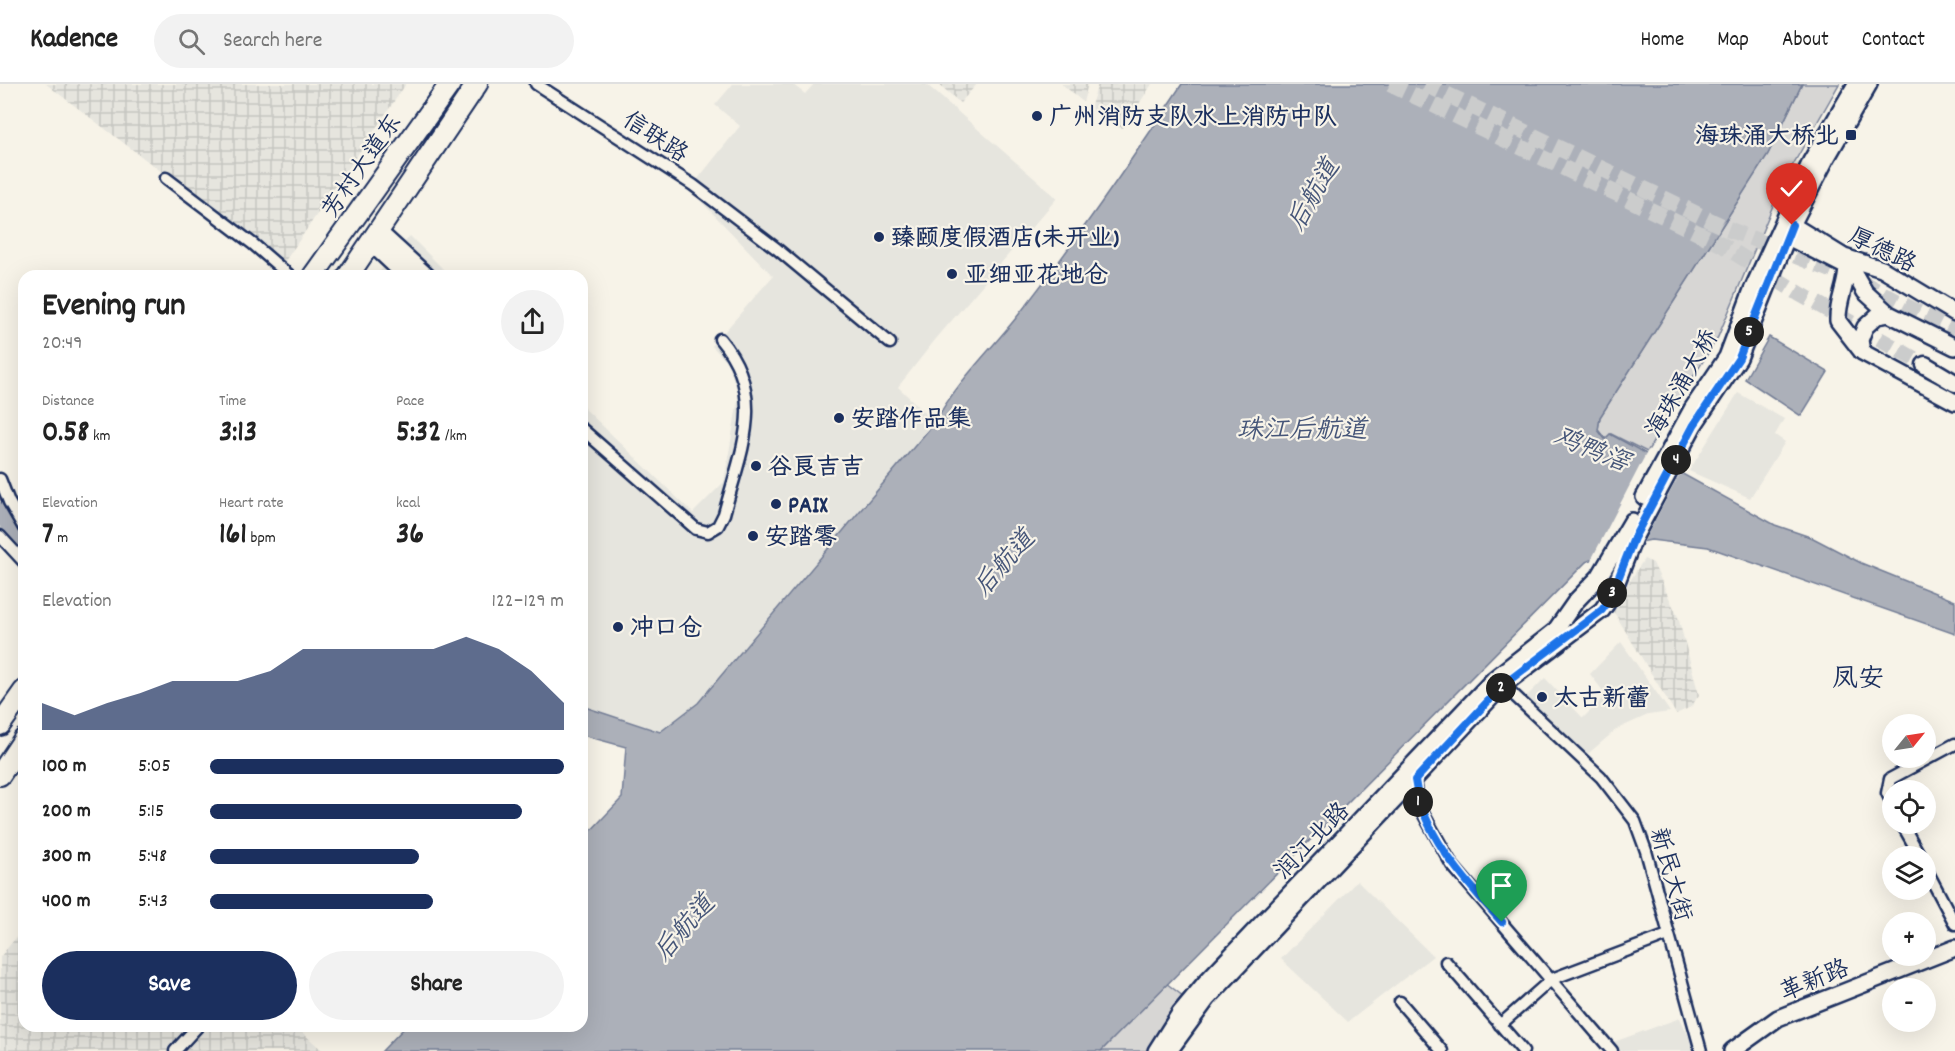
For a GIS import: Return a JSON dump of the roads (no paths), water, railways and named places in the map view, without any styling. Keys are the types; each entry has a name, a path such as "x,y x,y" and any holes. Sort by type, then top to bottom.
{"highway":[{"name":"芳村大道东","path":"318,270 450,84"},
{"name":"芳村大道东","path":"352,270 475,88"},
{"path":"0,725 18,700"},
{"path":"0,775 18,748"}],"main road":[{"path":"1748,319 1787,230 1811,161 1856,84"},
{"path":"1787,230 1869,84"},
{"path":"1787,230 1847,267 1847,282 1839,304 1838,321 1862,352 1955,402"},
{"name":"厚德路","path":"1787,230 1844,256 1882,269 1955,313"},
{"path":"375,237 401,270"},
{"path":"375,237 419,270"},
{"path":"1844,256 1865,292 1889,314 1955,346"},
{"path":"1862,352 1860,340 1865,327 1877,316 1889,314"},
{"name":"海珠涌大桥","path":"1505,677 1602,610 1611,597 1634,538 1694,425 1739,358 1748,319"},
{"name":"海珠涌大桥","path":"1505,677 1555,631 1605,568 1673,442 1727,357 1748,319"},
{"path":"1925,366 1955,383"},
{"name":"润江北路","path":"1169,1051 1207,999 1415,780 1505,677"},
{"name":"润江北路","path":"1156,1051 1180,1013 1205,983 1505,677"},
{"name":"革新路","path":"1732,1051 1770,1022 1785,1015 1955,948"}],"street":[{"name":"信联路","path":"536,84 693,185 777,249 890,343"},
{"path":"166,178 253,244 283,270"},
{"path":"588,434 696,530 708,532 718,526 724,514 747,426 747,389 735,356 720,339"},
{"path":"0,479 18,518"},
{"path":"0,536 18,556"},
{"name":"新民大街","path":"1505,677 1601,777 1635,821 1646,851 1701,1051"},
{"path":"1890,780 1955,744"},
{"path":"1415,780 1419,806 1452,865 1612,1051"},
{"path":"1936,888 1955,924"},
{"path":"1500,1024 1552,979 1668,934"},
{"path":"1446,962 1523,1051"},
{"path":"1400,1002 1442,1051"},
{"path":"175,1051 192,1032"}],"water":[{"name":"珠江后航道","path":"1182,84 1802,84 1768,154 1600,417 1598,430 1605,439 1610,434 1775,525 1813,538 1861,563 1955,601 1955,634 1708,547 1651,540 1626,545 1586,562 1101,1051 382,1051 400,1032 588,1032 588,834 622,798 626,747 588,737 588,708 660,732 698,703 935,422 962,381 1016,318 1122,173"},
{"path":"1769,337 1828,372 1801,416 1745,379"}],"waterway":[{"path":"0,511 18,538"}],"tunnel":[{"path":"1390,84 1721,244 1800,294 1925,365"},
{"path":"1425,84 1728,229 1859,281 1955,332"}],"place":[{"name":"广州消防支队水上消防中队","path":"1037,116"},
{"name":"海珠涌大桥北","path":"1851,135"},
{"name":"臻颐度假酒店(未开业)","path":"879,237"},
{"name":"亚细亚花地仓","path":"952,274"},
{"name":"安踏作品集","path":"839,418"},
{"name":"谷良吉吉","path":"756,466"},
{"name":"PAIX","path":"776,504"},
{"name":"安踏零","path":"753,536"},
{"name":"冲口仓","path":"618,627"},
{"name":"太古新蕾","path":"1542,697"}],"district":[{"name":"凤安","path":"1858,677"}],"water label":[{"name":"后航道","path":"1312,194"},
{"name":"鸡鸭滘","path":"1592,448"},
{"name":"后航道","path":"1003,562"},
{"name":"后航道","path":"683,927"}]}
